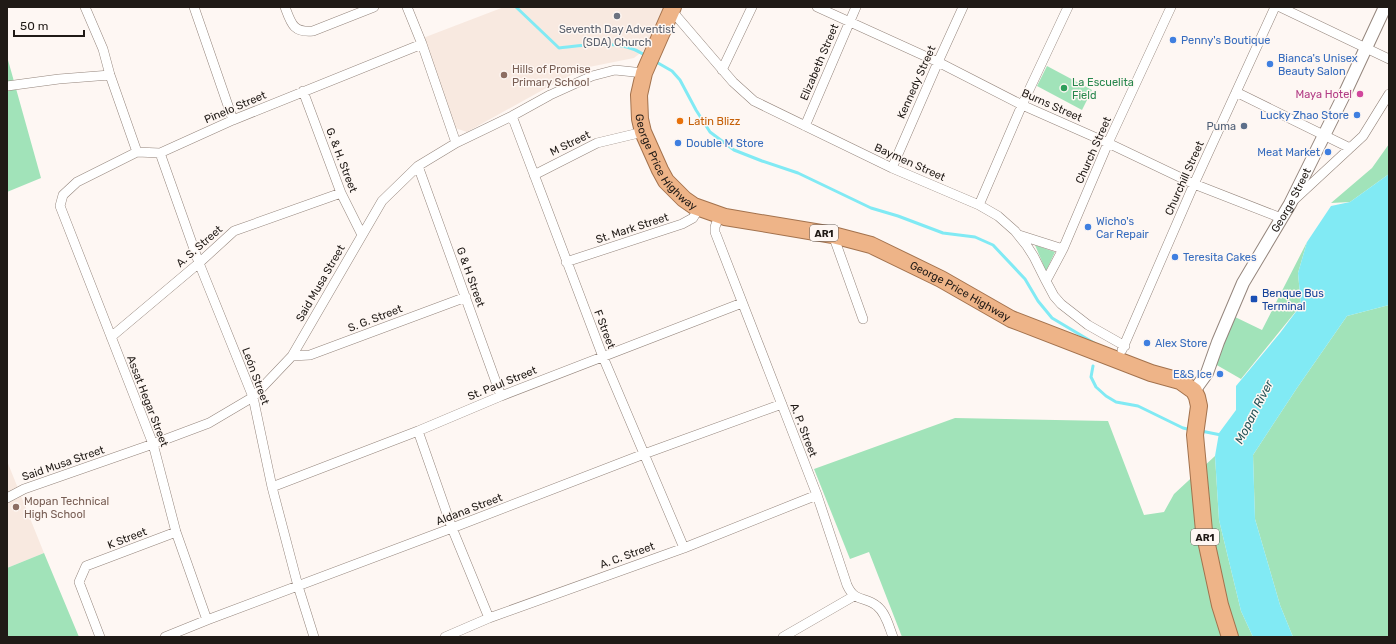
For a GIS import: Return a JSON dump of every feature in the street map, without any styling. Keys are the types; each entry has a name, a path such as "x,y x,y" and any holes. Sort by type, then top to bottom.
{"highway":[{"name":"George Price Highway","path":"672,9 644,73 639,95 640,119 643,132 654,160 666,181 684,199 699,208 720,216 742,221 833,235 872,245 941,279 1011,319 1121,353 1151,373 1180,381 1194,391"},
{"name":"AR1","path":"1194,391 1199,406 1196,431 1204,531 1220,605 1230,637"}],"street":[{"path":"86,7 103,49 110,75 137,152"},
{"path":"194,7 233,120"},
{"path":"285,7 291,24 304,32 313,31 374,7"},
{"path":"407,7 422,44 456,143"},
{"path":"722,70 752,7"},
{"name":"Burns Street","path":"817,7 938,62 1022,105 1108,142 1194,184 1281,218"},
{"name":"Elizabeth Street","path":"805,126 856,7"},
{"name":"Kennedy Street","path":"892,168 963,7"},
{"path":"979,205 1022,105 1068,7"},
{"name":"Church Street","path":"1046,281 1063,248 1108,142 1171,7"},
{"name":"Churchill Street","path":"1121,353 1194,184 1275,7"},
{"path":"1280,7 1389,59"},
{"name":"George Street","path":"1194,391 1207,373 1218,342 1243,283 1290,204 1325,135 1385,7"},
{"name":"Baymen Street","path":"672,9 722,70 754,101 892,168 979,205 1007,223 1019,235 1034,257 1054,296 1070,312 1121,353"},
{"name":"Pinelo Street","path":"63,195 77,182 137,152 160,153 233,120 422,44"},
{"name":"Said Musa Street","path":"7,498 24,489 209,423 253,397 292,356 382,201 418,166 456,143 512,116 550,95 592,76 616,70 644,73"},
{"path":"7,86 58,79 110,75"},
{"name":"G. & H. Street","path":"303,91 341,193 362,235"},
{"path":"1236,92 1350,148"},
{"path":"1290,204 1363,136 1389,94"},
{"name":"F Street","path":"512,116 603,358 684,548"},
{"name":"M Street","path":"534,175 597,143 643,132"},
{"name":"León Street","path":"160,153 199,263 253,397 272,487 298,586 314,637"},
{"name":"G & H Street","path":"418,166 501,396"},
{"name":"A. S. Street","path":"111,337 199,263 234,231 341,193"},
{"name":"Assat Hegar Street","path":"63,195 60,206 153,444 176,532 206,620"},
{"name":"St. Mark Street","path":"566,262 682,224 693,218 699,208"},
{"name":"A. P. Street","path":"720,216 715,227 715,232 817,495 847,585 854,596"},
{"path":"833,235 863,319"},
{"path":"1019,235 1063,248"},
{"name":"S. G. Street","path":"292,356 310,355 466,297"},
{"name":"St. Paul Street","path":"272,487 418,431 501,396 603,358 742,303"},
{"name":"Aldana Street","path":"165,637 206,620 644,454 782,404"},
{"path":"418,431 452,528 489,618"},
{"name":"A. C. Street","path":"446,637 489,618 684,548 817,495"},
{"name":"K Street","path":"100,637 79,582 86,566 176,532"},
{"path":"783,637 854,596 876,605 882,611 893,637"}],"shaded area":[{"name":"Hills of Promise Primary School","path":"504,7 666,7 644,50 634,58 589,67 557,82 467,132 455,128 423,38"},
{"name":"Mopan Technical High School","path":"7,461 44,553 7,568"}],"green space":[{"path":"8,60 41,178 7,192 7,61"},
{"name":"La Escuelita Field","path":"1047,66 1092,90 1082,110 1037,86"},
{"path":"1389,144 1389,174 1350,202 1331,203 1372,168"},
{"path":"1307,242 1298,273 1301,305 1241,379 1215,364 1233,316 1262,330"},
{"path":"1035,245 1055,252 1046,271"},
{"path":"1389,305 1389,637 1293,637 1280,605 1255,519 1253,455 1347,316"},
{"path":"955,418 1108,421 1144,515 1164,512 1174,494 1215,456 1219,520 1241,611 1253,637 902,637 869,552 850,559 814,469"},
{"path":"44,553 79,637 7,637 7,568"}],"water":[{"name":"Mopan River","path":"1389,174 1389,305 1347,316 1253,455 1255,519 1280,605 1293,637 1253,637 1241,611 1219,520 1215,456 1219,433 1236,410 1236,386 1301,305 1298,273 1307,242 1331,206 1350,202"}],"waterway":[{"path":"516,7 559,48 602,44 624,46 643,54"},
{"path":"658,63 672,71 680,80 710,132 734,150 798,173 871,208 898,216 943,233 975,237 993,245 1025,279 1038,301 1052,318 1094,343"},
{"path":"1093,366 1091,377 1096,387 1106,396 1116,402 1138,406 1183,428 1192,430"},
{"path":"1201,431 1221,435"}],"place":[{"name":"Seventh Day Adventist (SDA) Church","path":"617,16"},
{"name":"Penny's Boutique","path":"1173,40"},
{"name":"Bianca's Unisex Beauty Salon","path":"1270,64"},
{"name":"Hills of Promise Primary School","path":"504,75"},
{"name":"La Escuelita Field","path":"1064,88"},
{"name":"Maya Hotel","path":"1360,94"},
{"name":"Lucky Zhao Store","path":"1357,115"},
{"name":"Latin Blizz","path":"680,121"},
{"name":"Puma","path":"1244,126"},
{"name":"Double M Store","path":"678,143"},
{"name":"Meat Market","path":"1328,152"},
{"name":"Wicho's Car Repair","path":"1088,227"},
{"name":"Teresita Cakes","path":"1175,257"},
{"name":"Benque Bus Terminal","path":"1254,299"},
{"name":"Alex Store","path":"1147,343"},
{"name":"E&S Ice","path":"1220,374"},
{"name":"Mopan Technical High School","path":"16,507"}]}
